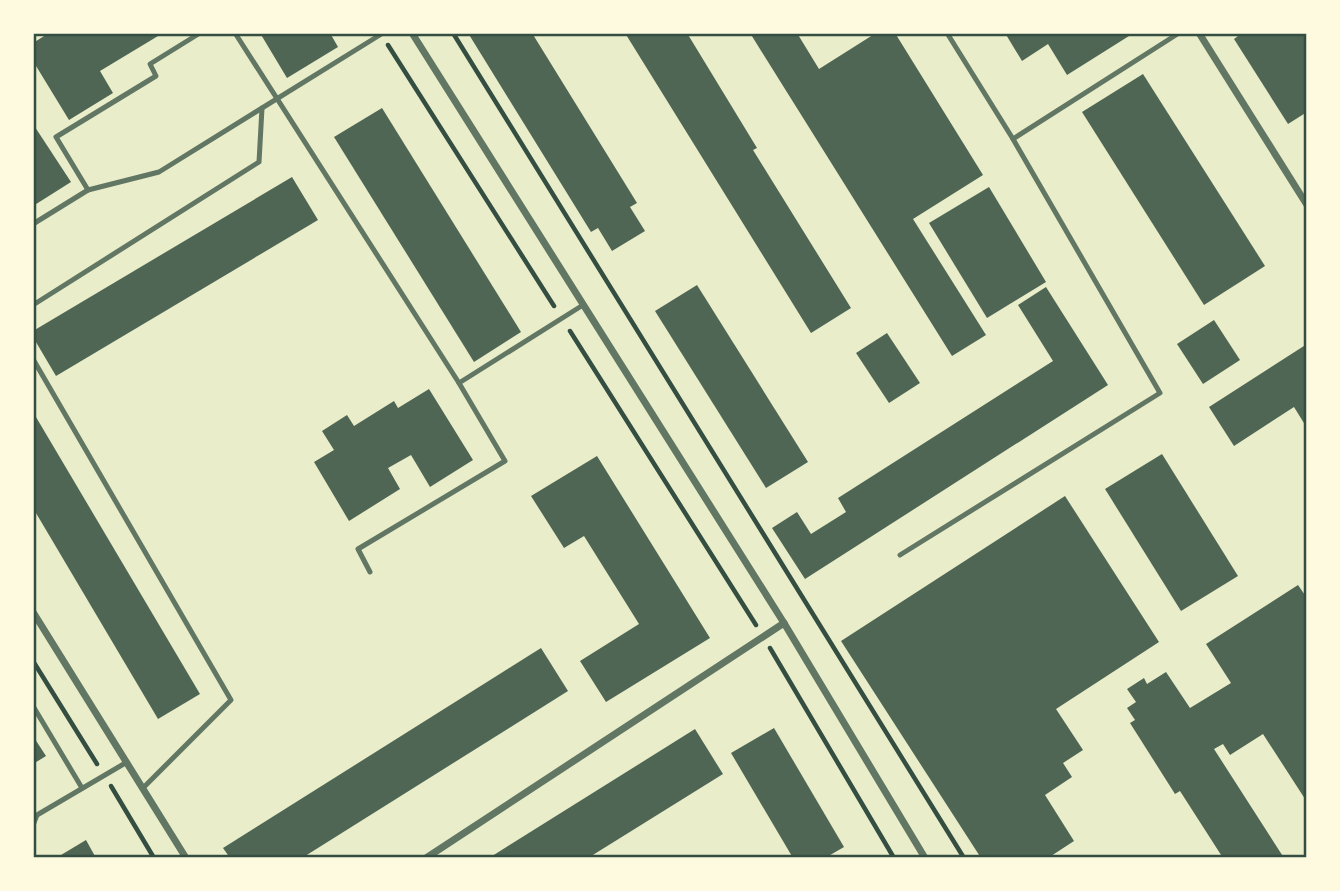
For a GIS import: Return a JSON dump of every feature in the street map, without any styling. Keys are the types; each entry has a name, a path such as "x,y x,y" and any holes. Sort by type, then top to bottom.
{"street":[{"path":"412,33 784,623 925,858"},
{"path":"1199,33 1307,205"},
{"path":"33,612 187,858"},
{"path":"426,858 784,623"}],"lane":[{"path":"88,190 56,137 156,76 150,64 200,33"},
{"path":"235,33 459,383 505,461 358,549 370,572"},
{"path":"900,555 1160,393 1013,139 947,33"},
{"path":"1013,139 1178,33"},
{"path":"33,224 88,190 159,172 382,34"},
{"path":"33,305 258,162 262,108"},
{"path":"459,383 583,305"},
{"path":"33,359 231,700 143,788"},
{"path":"33,706 82,788"},
{"path":"33,824 37,815 127,762"}],"path":[{"path":"453,33 964,858"},
{"path":"382,34 763,636 894,858"},
{"path":"33,661 154,858"}],"building":[{"path":"49,33 163,33 100,71 113,93 69,120 33,61 33,43"},
{"path":"260,33 330,33 338,47 287,78"},
{"path":"468,33 532,33 637,203 630,207 645,231 612,251 598,228 591,232"},
{"path":"625,33 687,33 757,148 753,150 851,308 811,333"},
{"path":"750,33 797,33 819,69 876,33 895,33 983,175 913,219 986,335 952,356"},
{"path":"1005,33 1127,33 1129,36 1067,75 1048,44 1022,61"},
{"path":"1242,33 1307,33 1307,112 1288,124 1234,39"},
{"path":"1143,74 1265,266 1204,305 1082,112"},
{"path":"382,108 521,332 474,362 334,137"},
{"path":"33,124 71,182 33,206"},
{"path":"292,177 318,220 56,376 33,337 33,331"},
{"path":"989,187 1046,282 987,318 929,223"},
{"path":"697,285 808,462 766,488 655,311"},
{"path":"1046,287 1108,385 805,579 772,528 797,512 811,534 846,512 838,498 1053,361 1018,305"},
{"path":"1214,320 1240,360 1203,384 1177,344"},
{"path":"887,333 920,383 889,403 856,353"},
{"path":"1307,344 1307,428 1294,407 1234,446 1209,407"},
{"path":"429,389 473,460 430,487 411,455 388,468 400,489 349,521 314,462 334,450 322,431 347,415 354,426 394,401 398,408"},
{"path":"33,412 200,694 158,719 33,508"},
{"path":"1162,454 1238,576 1181,611 1105,489"},
{"path":"597,456 710,638 606,702 580,661 639,624 584,536 564,548 531,496"},
{"path":"1065,496 1159,642 1056,709 1083,750 1063,763 1072,777 1045,795 1074,841 1048,858 981,858 841,641"},
{"path":"1298,585 1307,598 1307,802 1263,734 1230,755 1223,744 1214,749 1284,858 1223,858 1180,791 1175,794 1130,723 1135,720 1127,708 1136,702 1127,689 1144,678 1147,684 1166,672 1190,708 1231,683 1206,644"},
{"path":"541,648 568,691 302,858 230,858 223,848"},
{"path":"774,728 844,847 825,858 793,858 731,753"},
{"path":"695,729 723,774 588,858 489,858"},
{"path":"33,736 46,756 33,764"},
{"path":"86,840 96,858 56,858"}]}
